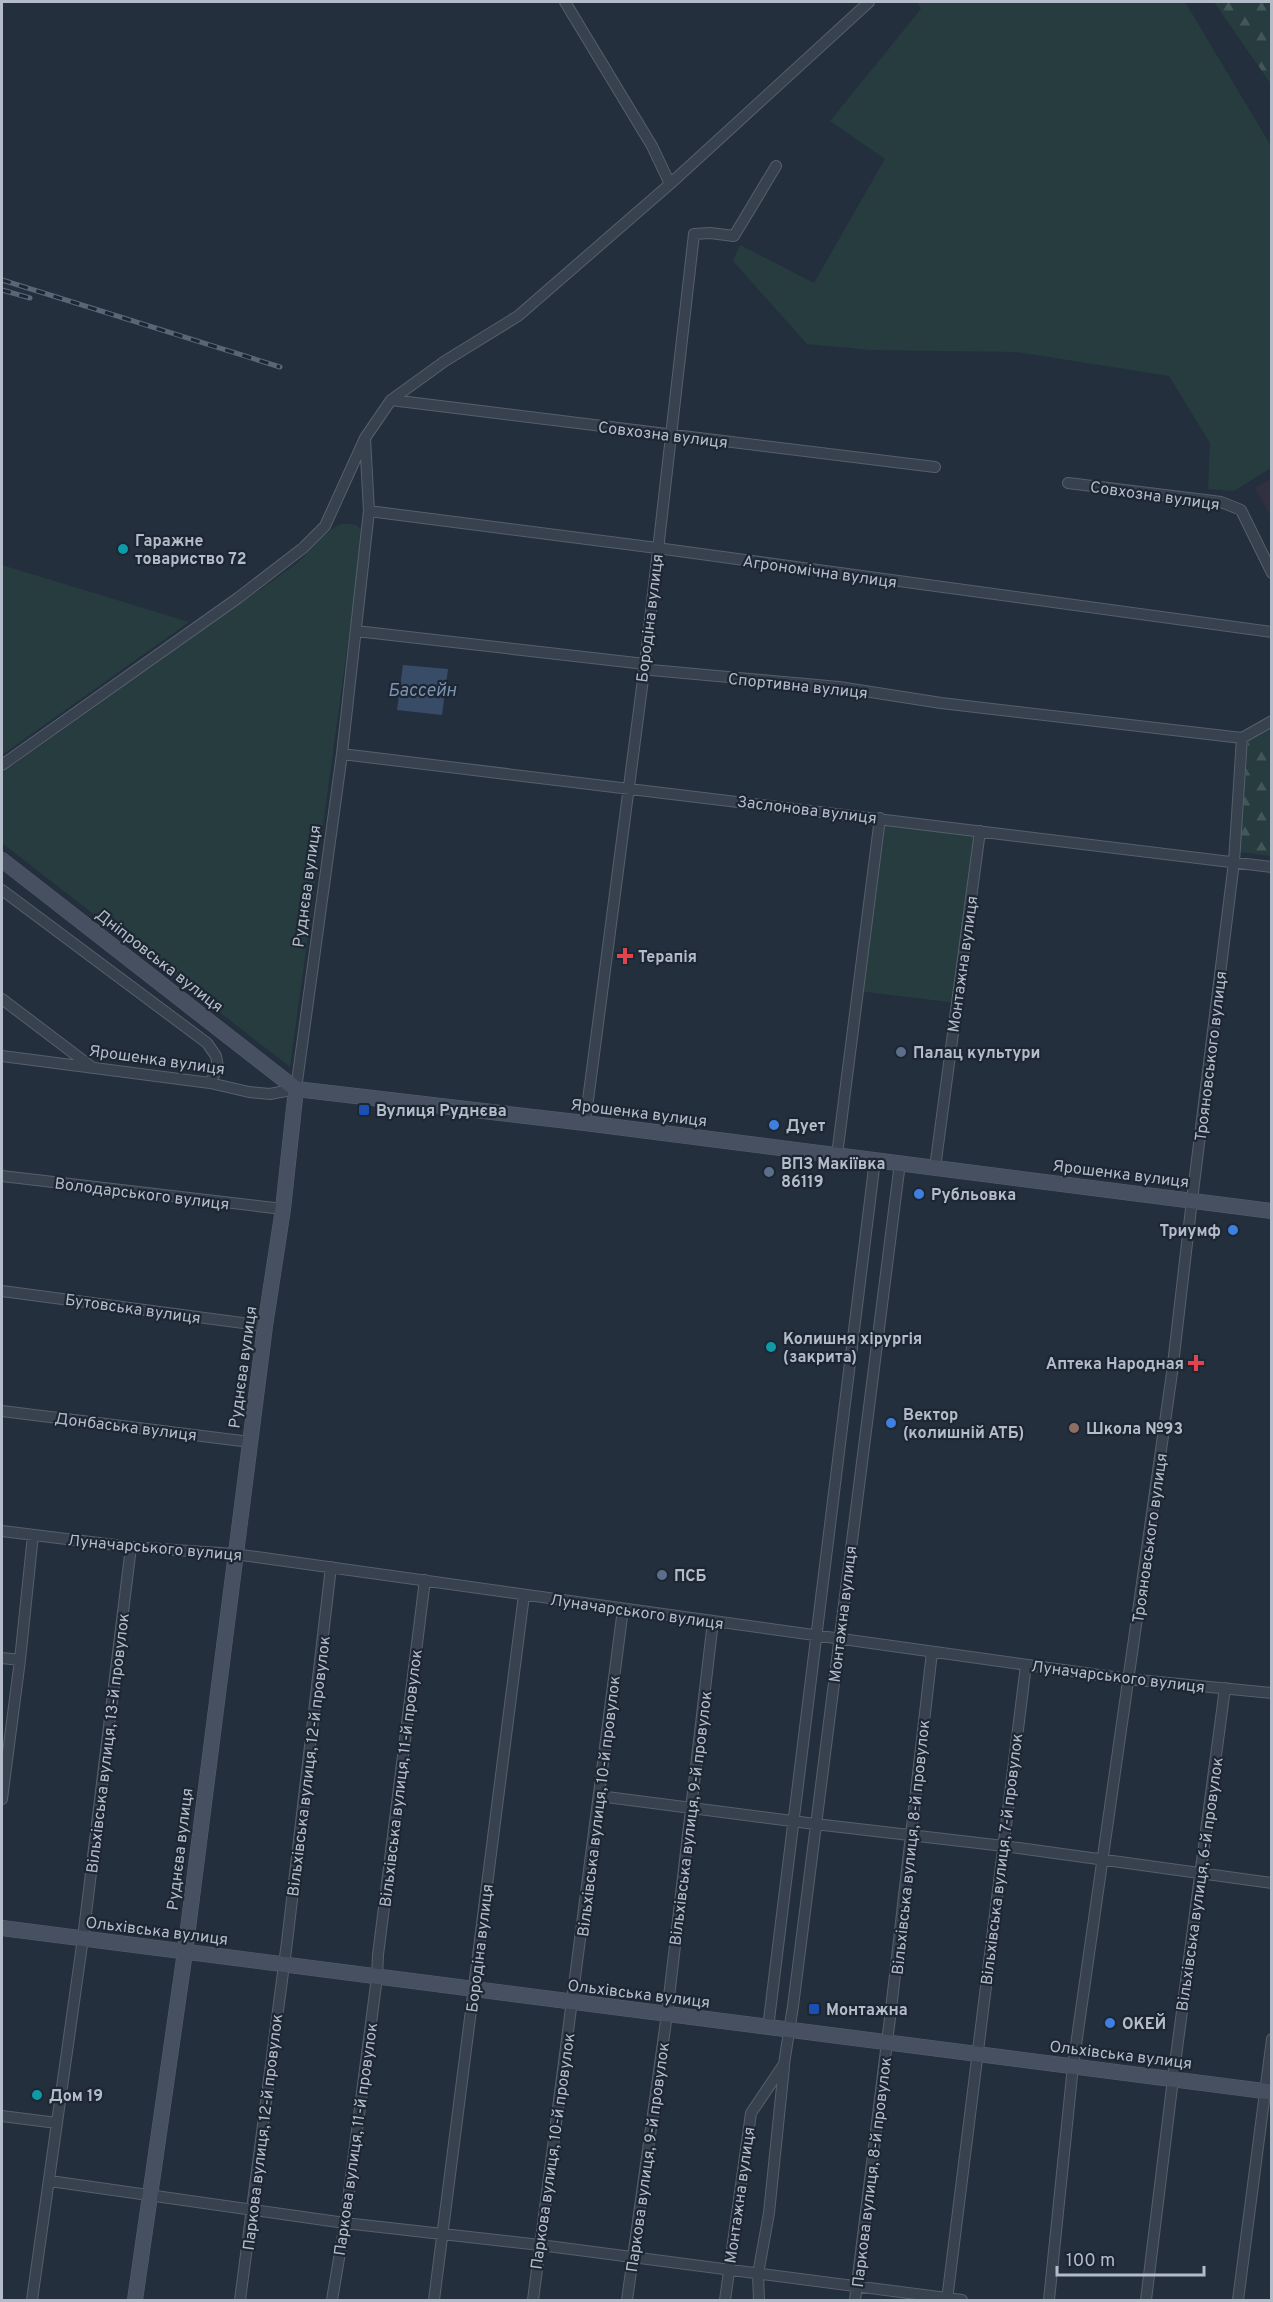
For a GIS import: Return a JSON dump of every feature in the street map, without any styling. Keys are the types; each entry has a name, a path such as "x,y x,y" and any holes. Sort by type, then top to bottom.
{"street":[{"path":"565,2 652,146 670,184"},
{"path":"2,765 238,598 314,538 325,526 365,438 391,400 445,361 518,316 670,184 868,2"},
{"name":"Бородіна вулиця","path":"585,1123 645,664 694,234 734,236 776,166"},
{"name":"Совхозна вулиця","path":"391,400 935,467"},
{"name":"Руднєва вулиця","path":"135,2301 185,1952 235,1554 283,1209 342,753 369,511 365,438"},
{"name":"Совхозна вулиця","path":"1068,483 1221,502 1241,510 1272,573"},
{"name":"Агрономічна вулиця","path":"369,511 1272,632"},
{"name":"Спортивна вулиця","path":"356,631 645,664 651,670 838,687 941,703 1242,738"},
{"path":"1242,738 1272,721"},
{"name":"Трояновського вулиця","path":"1049,2301 1073,2066 1172,1373 1234,862 1242,738"},
{"name":"Заслонова вулиця","path":"342,753 1272,867"},
{"path":"837,1155 880,818"},
{"name":"Монтажна вулиця","path":"935,1168 980,831"},
{"name":"Дніпровська вулиця","path":"2,860 297,1089"},
{"path":"2,890 207,1043 216,1056 218,1066 210,1083"},
{"path":"2,999 93,1068"},
{"name":"Ярошенка вулиця","path":"2,1056 210,1083 249,1092 270,1094 297,1089 585,1123 1272,1211"},
{"name":"Монтажна вулиця","path":"768,2028 875,1160"},
{"name":"Монтажна вулиця","path":"759,2301 758,2274 769,2213 784,2064 839,1640 850,1592 900,1163"},
{"name":"Володарського вулиця","path":"2,1176 283,1209"},
{"name":"Бутовська вулиця","path":"2,1291 265,1326"},
{"name":"Донбаська вулиця","path":"2,1411 250,1442"},
{"name":"Луначарського вулиця","path":"2,1531 131,1547 235,1554 1128,1679 1272,1693"},
{"path":"2,1799 33,1535"},
{"name":"Вільхівська вулиця, 13-й провулок","path":"32,2301 83,1938 131,1547"},
{"name":"Вільхівська вулиця, 12-й провулок","path":"283,1964 331,1567"},
{"name":"Вільхівська вулиця, 11-й провулок","path":"377,1977 425,1580"},
{"name":"Бородіна вулиця","path":"434,2301 524,1595"},
{"name":"Вільхівська вулиця, 10-й провулок","path":"572,2002 623,1609"},
{"name":"Вільхівська вулиця, 9-й провулок","path":"667,2014 713,1621"},
{"name":"Вільхівська вулиця, 8-й провулок","path":"887,2043 932,1652"},
{"path":"2,1658 20,1660"},
{"name":"Вільхівська вулиця, 7-й провулок","path":"947,2300 1026,1665"},
{"name":"Вільхівська вулиця, 6-й провулок","path":"1146,2301 1225,1688"},
{"path":"599,1796 1272,1882"},
{"name":"Ольхівська вулиця","path":"2,1928 1268,2092"},
{"name":"Паркова вулиця, 12-й провулок","path":"240,2301 283,1964"},
{"name":"Паркова вулиця, 11-й провулок","path":"332,2301 345,2223 377,1977"},
{"name":"Паркова вулиця, 10-й провулок","path":"533,2301 572,2002"},
{"name":"Паркова вулиця, 9-й провулок","path":"627,2301 667,2014"},
{"path":"1238,2301 1268,2092 1272,2039"},
{"name":"Паркова вулиця, 8-й провулок","path":"855,2301 887,2043"},
{"name":"Монтажна вулиця","path":"725,2301 751,2113 784,2064"},
{"path":"2,2116 57,2123"},
{"path":"50,2181 345,2223 540,2245 962,2301"}],"shaded area":[{"path":"1271,478 1271,517 1255,488"}],"green space":[{"path":"917,2 1185,2 1271,146 1271,468 1234,491 1208,489 1210,443 1169,376 1017,352 871,350 807,344 733,261 740,245 814,283 885,159 830,121 921,9"},
{"path":"1214,2 1271,2 1271,84"},
{"path":"341,524 351,524 363,532 290,1067 2,843 2,773 296,564 324,536"},
{"path":"2,565 189,622 2,755"},
{"path":"1271,728 1271,856 1240,852 1248,742"},
{"path":"880,818 980,831 957,1003 858,991"}],"water":[{"name":"Бассейн","path":"403,665 448,669 442,715 397,710"}],"railway":[{"path":"2,280 280,367"},
{"path":"2,290 30,298"}],"place":[{"name":"Гаражне товариство 72","path":"123,549"},
{"name":"Терапія","path":"625,956"},
{"name":"Палац культури","path":"901,1052"},
{"name":"Вулиця Руднєва","path":"364,1110"},
{"name":"Дует","path":"774,1125"},
{"name":"ВПЗ Макіївка 86119","path":"769,1172"},
{"name":"Рубльовка","path":"919,1194"},
{"name":"Триумф","path":"1233,1230"},
{"name":"Колишня хірургія (закрита)","path":"771,1347"},
{"name":"Аптека Народная","path":"1196,1363"},
{"name":"Вектор (колишній АТБ)","path":"891,1423"},
{"name":"Школа №93","path":"1074,1428"},
{"name":"ПСБ","path":"662,1575"},
{"name":"Монтажна","path":"814,2009"},
{"name":"ОКЕЙ","path":"1110,2023"},
{"name":"Дом 19","path":"37,2095"}]}
